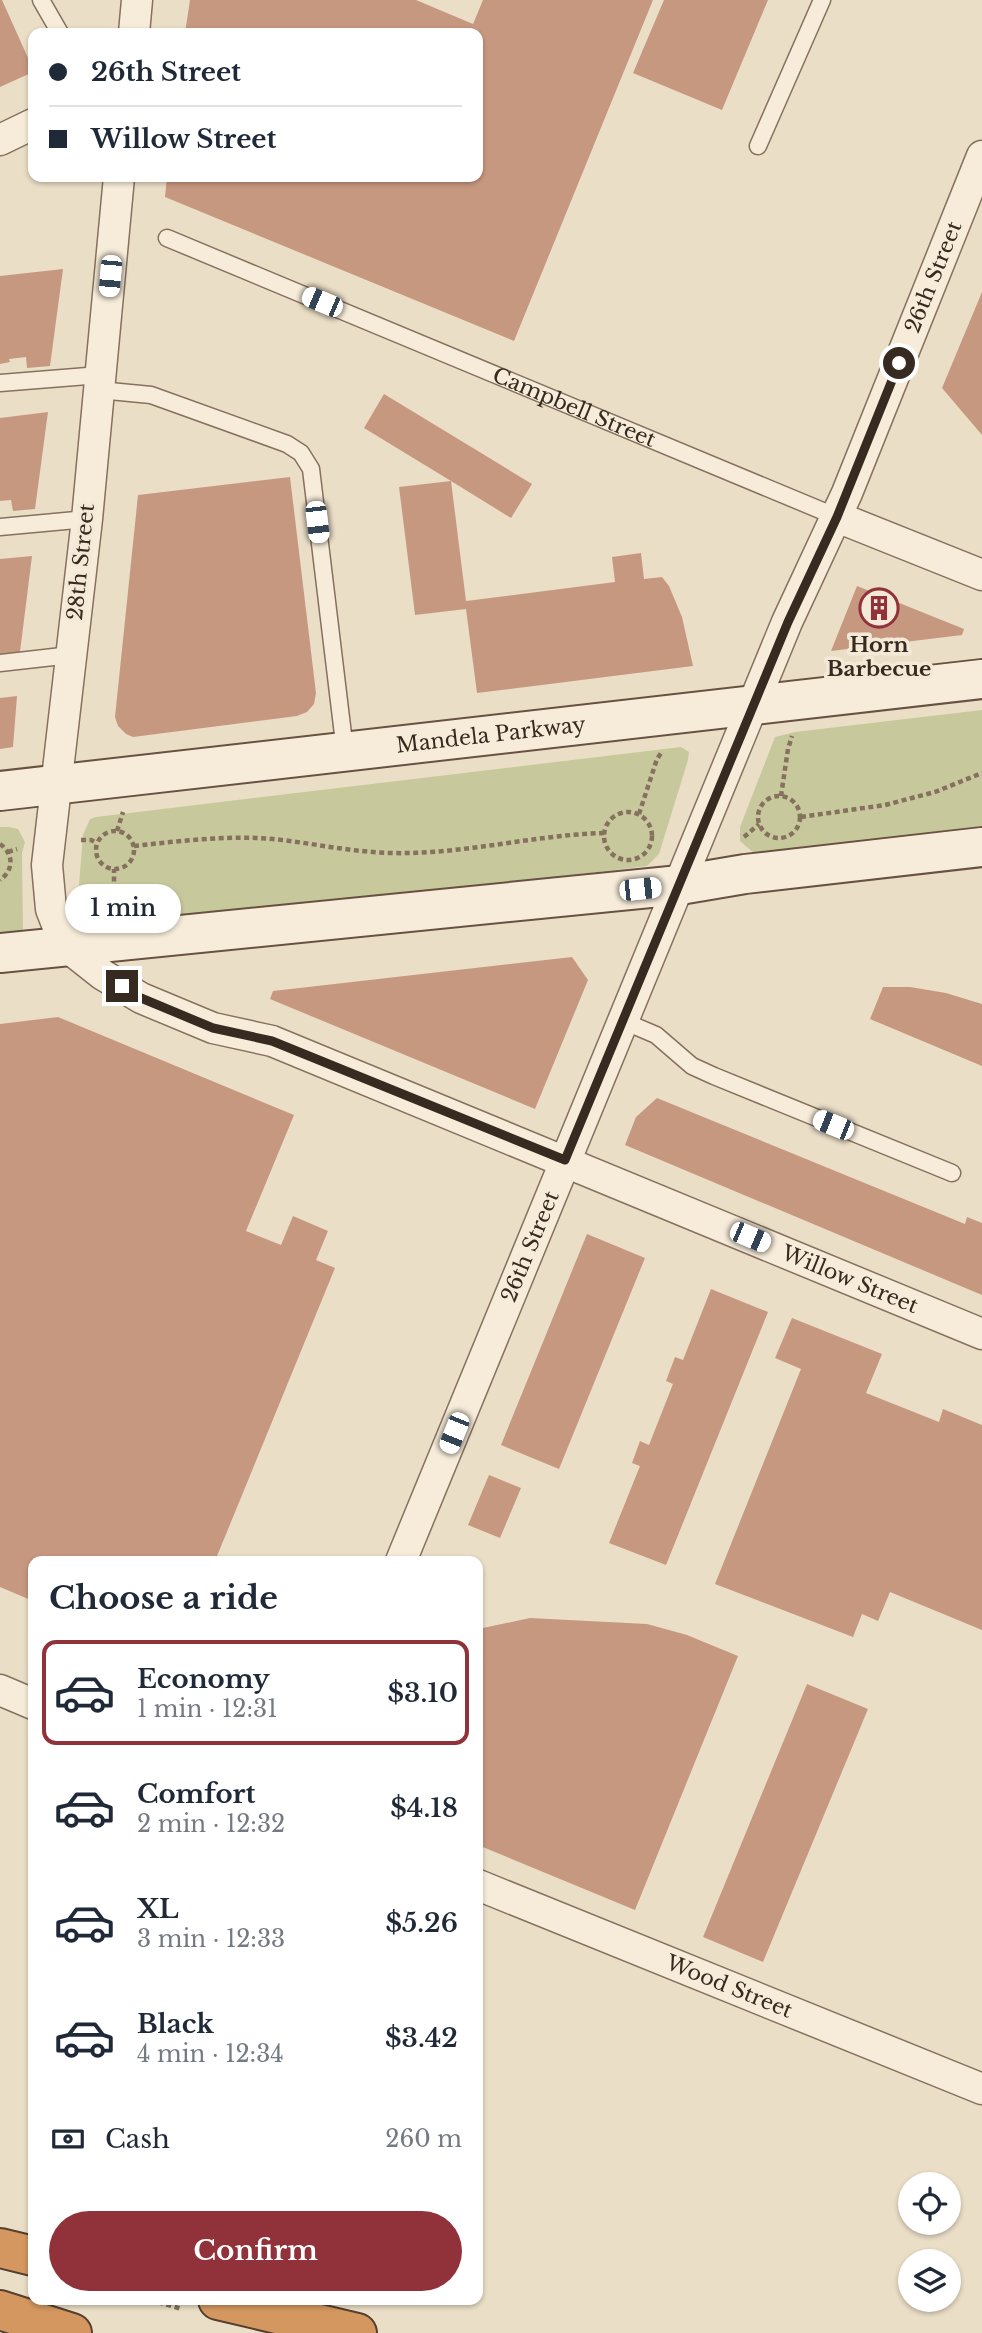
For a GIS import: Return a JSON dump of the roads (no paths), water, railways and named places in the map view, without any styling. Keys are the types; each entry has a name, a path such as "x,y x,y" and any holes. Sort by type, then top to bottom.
{"highway":[{"path":"0,2248 28,2255"},
{"path":"239,2305 357,2333"},
{"path":"0,2310 72,2333"}],"main road":[{"name":"Mandela Parkway","path":"0,791 982,679"},
{"path":"0,953 680,885 745,874 982,847"}],"street":[{"path":"134,28 137,0"},
{"path":"0,140 28,126"},
{"name":"26th Street","path":"403,1556 788,622 837,517 982,156"},
{"name":"28th Street","path":"65,945 51,909 47,865 86,519 119,182"},
{"name":"Campbell Street","path":"837,517 982,575"},
{"name":"Willow Street","path":"65,945 103,975 141,998 213,1028 272,1041 982,1334"},
{"path":"0,1690 28,1702"},
{"name":"Wood Street","path":"483,1887 982,2089"}],"lane":[{"path":"41,0 57,28"},
{"path":"758,146 822,0"},
{"name":"Campbell Street","path":"167,238 837,517"},
{"path":"0,383 99,383 151,395 286,444 301,453 311,469 345,751"},
{"path":"0,527 86,519"},
{"path":"0,663 71,655"},
{"path":"623,1021 656,1035 692,1066 953,1173"}],"place":[{"name":"Horn Barbecue","path":"879,608"}]}
